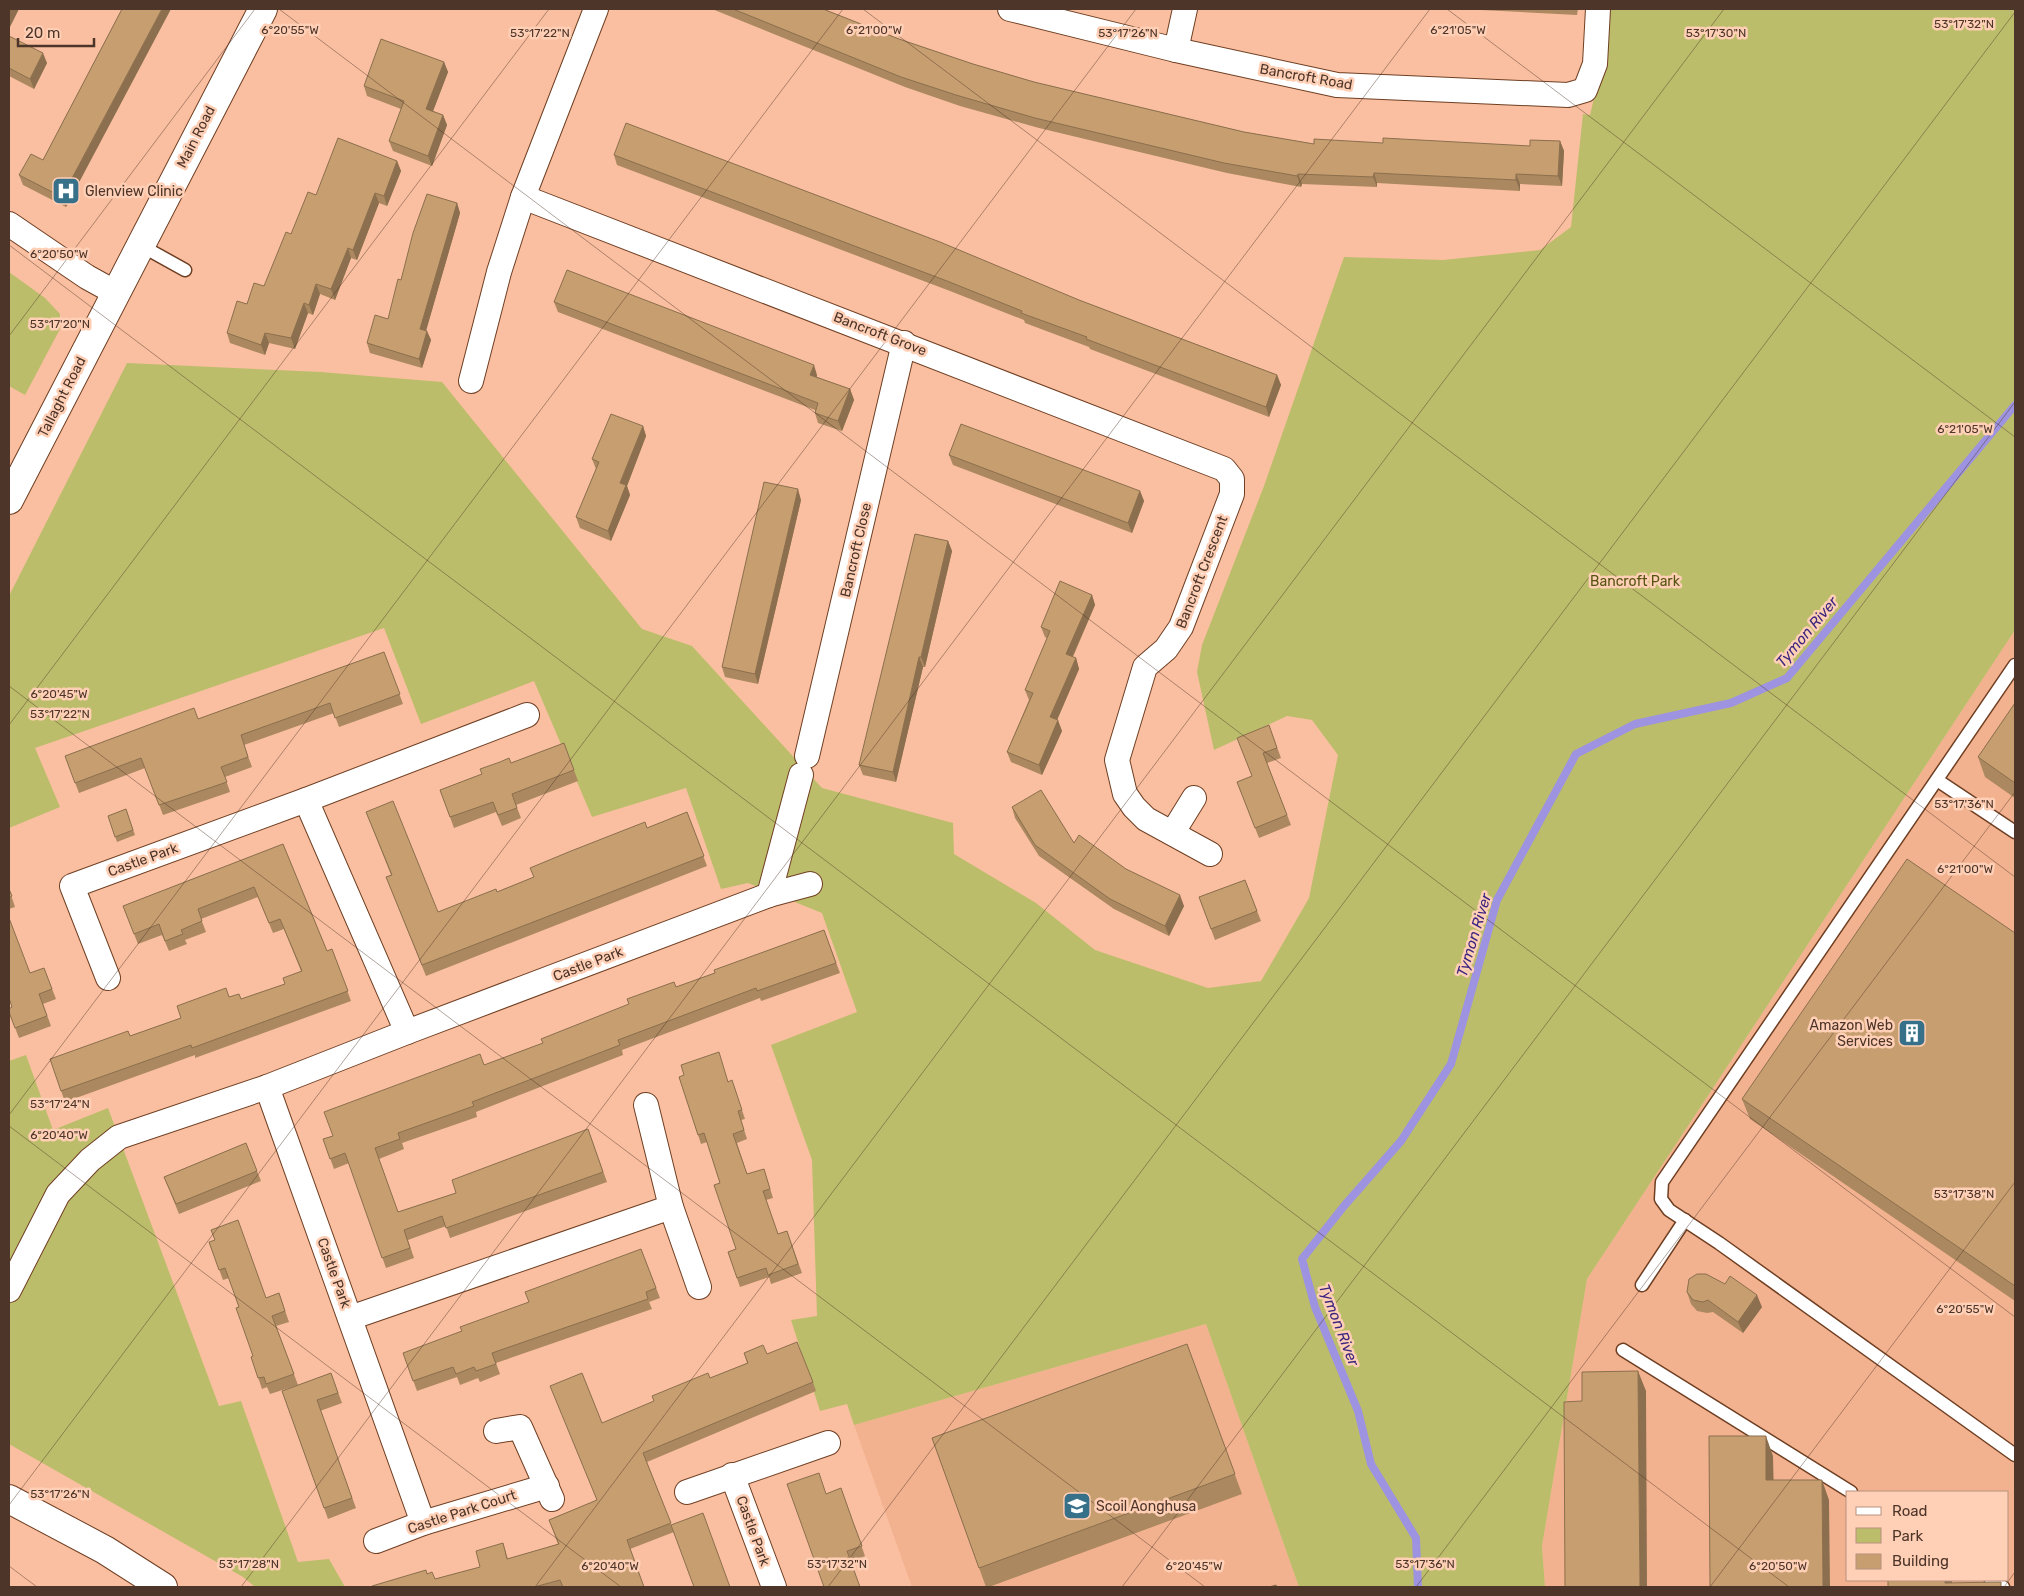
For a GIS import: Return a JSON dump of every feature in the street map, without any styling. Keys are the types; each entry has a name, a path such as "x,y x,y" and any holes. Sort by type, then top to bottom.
{"street":[{"name":"Main Road","path":"116,293 263,9"},
{"path":"471,381 499,272 523,197 596,9"},
{"name":"Bancroft Road","path":"1010,9 1176,50 1336,85 1568,95 1584,90 1595,64 1598,9"},
{"path":"1176,50 1185,9"},
{"name":"Bancroft Grove","path":"523,197 1224,469 1232,479"},
{"path":"9,224 87,277 116,293"},
{"name":"Tallaght Road","path":"9,500 116,293"},
{"name":"Bancroft Close","path":"769,895 804,765 904,344"},
{"name":"Bancroft Crescent","path":"1210,854 1146,818 1134,807 1125,794 1117,760 1146,667 1166,649 1181,627 1232,494 1232,479"},
{"name":"Castle Park","path":"108,978 72,886 306,800 526,715"},
{"path":"1173,832 1194,798"},
{"path":"306,800 407,1032"},
{"name":"Castle Park","path":"9,1290 58,1194 90,1160 119,1137 267,1087 769,895 810,884"},
{"name":"Castle Park","path":"267,1087 423,1523"},
{"path":"646,1105 671,1207 700,1287"},
{"name":"Castle Park","path":"350,1318 671,1207"},
{"name":"Castle Park Court","path":"376,1541 423,1523 550,1492 520,1427 496,1431"},
{"path":"687,1492 828,1443"},
{"name":"Castle Park","path":"732,1475 774,1587"},
{"path":"9,1499 104,1550 163,1587"}],"lane":[{"path":"140,244 185,270"},
{"path":"2015,665 1662,1182 1661,1199 1669,1210 2015,1455"},
{"path":"1937,780 2015,832"},
{"path":"1642,1285 1685,1220"},
{"path":"1623,1350 1849,1491"}],"shaded area":[{"path":"2015,630 2015,1587 1545,1587 1542,1546 1587,1279"},
{"name":"Scoil Aonghusa","path":"1206,1324 1299,1587 912,1587 854,1425"}],"green space":[{"name":"Bancroft Park","path":"1608,9 2015,9 2015,630 1587,1279 1542,1546 1545,1587 1299,1587 1206,1324 854,1425 847,1404 820,1411 791,1320 817,1316 812,1160 771,1045 857,1012 822,913 748,883 721,889 686,788 592,817 534,681 421,724 384,628 35,748 60,807 9,828 9,596 127,363 321,372 442,382 642,629 692,646 822,788 953,823 954,854 1036,903 1095,950 1208,988 1261,981 1309,898 1338,755 1312,720 1287,716 1214,750 1197,672 1202,645 1264,486 1344,257 1443,260 1540,250 1571,227 1583,114 1590,115 1601,69"},
{"path":"9,272 45,298 60,314 60,329 25,395 9,386"},
{"path":"26,1055 53,1130 108,1108 219,1406 241,1401 298,1562 329,1559 345,1587 255,1587 243,1577 9,1444 9,1061"}],"building":[{"path":"122,9 162,9 62,197 19,175 31,154 43,160"},
{"path":"733,9 823,9 899,39 1034,82 1244,132 1314,144 1314,139 1383,143 1383,138 1530,146 1530,140 1560,141 1558,176 1516,174 1516,180 1374,173 1373,177 1298,174 1297,176 1224,163 1035,118 956,95 901,77"},
{"path":"9,36 43,53 30,79 9,68"},
{"path":"381,39 444,62 426,109 443,115 428,156 389,141 404,101 364,86"},
{"path":"626,123 940,242 1079,300 1277,375 1266,407 1086,339 1087,337 1021,313 1022,311 947,281 614,155"},
{"path":"338,138 397,161 384,196 375,193 353,250 348,248 331,289 316,284 309,305 304,303 291,338 265,333 261,345 227,333 237,301 247,304 254,283 264,286 286,232 291,234 308,192 316,195"},
{"path":"427,194 457,203 420,329 427,331 419,359 367,343 375,315 388,319 398,279 401,280 413,233"},
{"path":"567,270 814,365 810,375 850,389 838,421 815,413 818,403 554,302"},
{"path":"611,414 643,426 620,483 626,485 608,531 576,517 599,462 592,459"},
{"path":"961,424 1140,491 1128,523 949,455"},
{"path":"764,482 798,489 755,674 722,667"},
{"path":"915,534 948,541 893,772 859,765"},
{"path":"1060,581 1092,595 1066,654 1076,658 1050,717 1058,720 1039,765 1007,752 1033,693 1025,690 1050,631 1041,627"},
{"path":"384,652 400,694 335,718 330,703 241,735 248,757 221,767 227,782 159,805 141,758 75,783 65,756 194,708 198,719"},
{"path":"2015,703 2015,783 1978,757"},
{"path":"1269,725 1277,748 1263,753 1287,815 1255,828 1237,782 1252,776 1237,738"},
{"path":"564,743 574,770 512,794 517,808 498,815 493,802 450,817 440,790 482,774 480,769 509,758 511,763"},
{"path":"1041,790 1074,843 1079,835 1126,869 1180,895 1165,926 1110,899 1035,845 1012,807"},
{"path":"393,801 438,912 496,889 497,892 534,877 530,868 571,851 645,822 647,828 687,812 704,856 422,965 386,877 392,875 366,812"},
{"path":"126,809 133,830 115,837 108,816"},
{"path":"283,844 327,951 332,949 348,991 192,1048 191,1045 61,1091 50,1059 128,1031 130,1036 181,1018 177,1006 226,988 229,997 239,994 241,999 285,984 283,978 302,971 280,919 269,923 254,887 198,909 202,921 181,930 183,934 165,941 159,924 134,934 123,906"},
{"name":"Amazon Web Services","path":"1907,859 2015,933 2015,1286 1742,1099"},
{"path":"1245,880 1257,911 1211,929 1199,897"},
{"path":"9,918 30,973 44,968 52,989 39,994 47,1016 15,1028 9,1012 9,1009 12,1007 9,998"},
{"path":"824,930 836,963 757,991 756,988 618,1040 620,1045 472,1102 474,1106 398,1133 400,1139 375,1148 398,1212 456,1193 452,1180 588,1129 603,1172 446,1228 442,1216 404,1230 410,1248 382,1258 345,1153 330,1159 323,1139 333,1136 324,1112 480,1054 484,1065 543,1043 541,1039 629,1004 627,999 674,982 676,987 715,973 714,970"},
{"path":"719,1052 728,1082 732,1080 742,1110 738,1111 744,1130 733,1134 747,1174 764,1169 770,1189 763,1191 778,1234 787,1231 798,1264 768,1275 766,1268 737,1278 728,1252 736,1249 714,1185 720,1183 704,1133 698,1135 679,1077 684,1075 681,1065"},
{"path":"246,1143 257,1171 176,1204 164,1177"},
{"path":"238,1220 266,1298 279,1293 285,1311 272,1316 294,1374 266,1384 264,1377 258,1378 251,1357 253,1356 236,1308 239,1307 225,1268 219,1270 209,1242 215,1240 211,1230"},
{"path":"641,1249 656,1288 646,1292 648,1299 492,1353 496,1364 476,1371 474,1367 456,1374 453,1367 413,1381 403,1353 462,1331 460,1327 529,1302 525,1292"},
{"path":"1697,1274 1706,1274 1725,1284 1730,1276 1757,1295 1738,1322 1708,1300 1703,1302 1693,1300 1687,1292 1689,1279"},
{"path":"797,1342 813,1382 643,1453 671,1523 627,1540 644,1587 563,1587 560,1580 534,1587 372,1587 426,1570 427,1574 432,1572 435,1579 480,1567 476,1551 503,1543 507,1559 559,1544 549,1520 597,1500 550,1386 582,1373 602,1423 654,1401 652,1396 708,1373 710,1378 748,1363 744,1353 763,1345 767,1354"},
{"path":"1187,1344 1235,1474 979,1568 932,1438"},
{"path":"1638,1371 1640,1587 1565,1587 1564,1402 1582,1401 1582,1372"},
{"path":"331,1373 338,1393 317,1400 352,1498 324,1508 282,1391"},
{"path":"1709,1436 1766,1436 1766,1480 1822,1480 1823,1587 1710,1587"},
{"path":"819,1473 826,1494 841,1488 862,1546 847,1551 860,1587 824,1587 787,1484"},
{"path":"703,1513 730,1587 694,1587 671,1525"},
{"path":"1888,1581 2001,1582 2001,1587 1888,1587"}],"waterway":[{"name":"Tymon River","path":"1418,1587 1416,1538 1371,1464 1358,1411 1315,1307 1302,1259 1344,1206 1401,1141 1451,1064 1497,900 1576,754 1635,724 1731,703 1787,678 2015,405"}],"place":[{"name":"Glenview Clinic","path":"66,191"},
{"name":"Amazon Web Services","path":"1912,1033"},
{"name":"Scoil Aonghusa","path":"1077,1506"}]}
